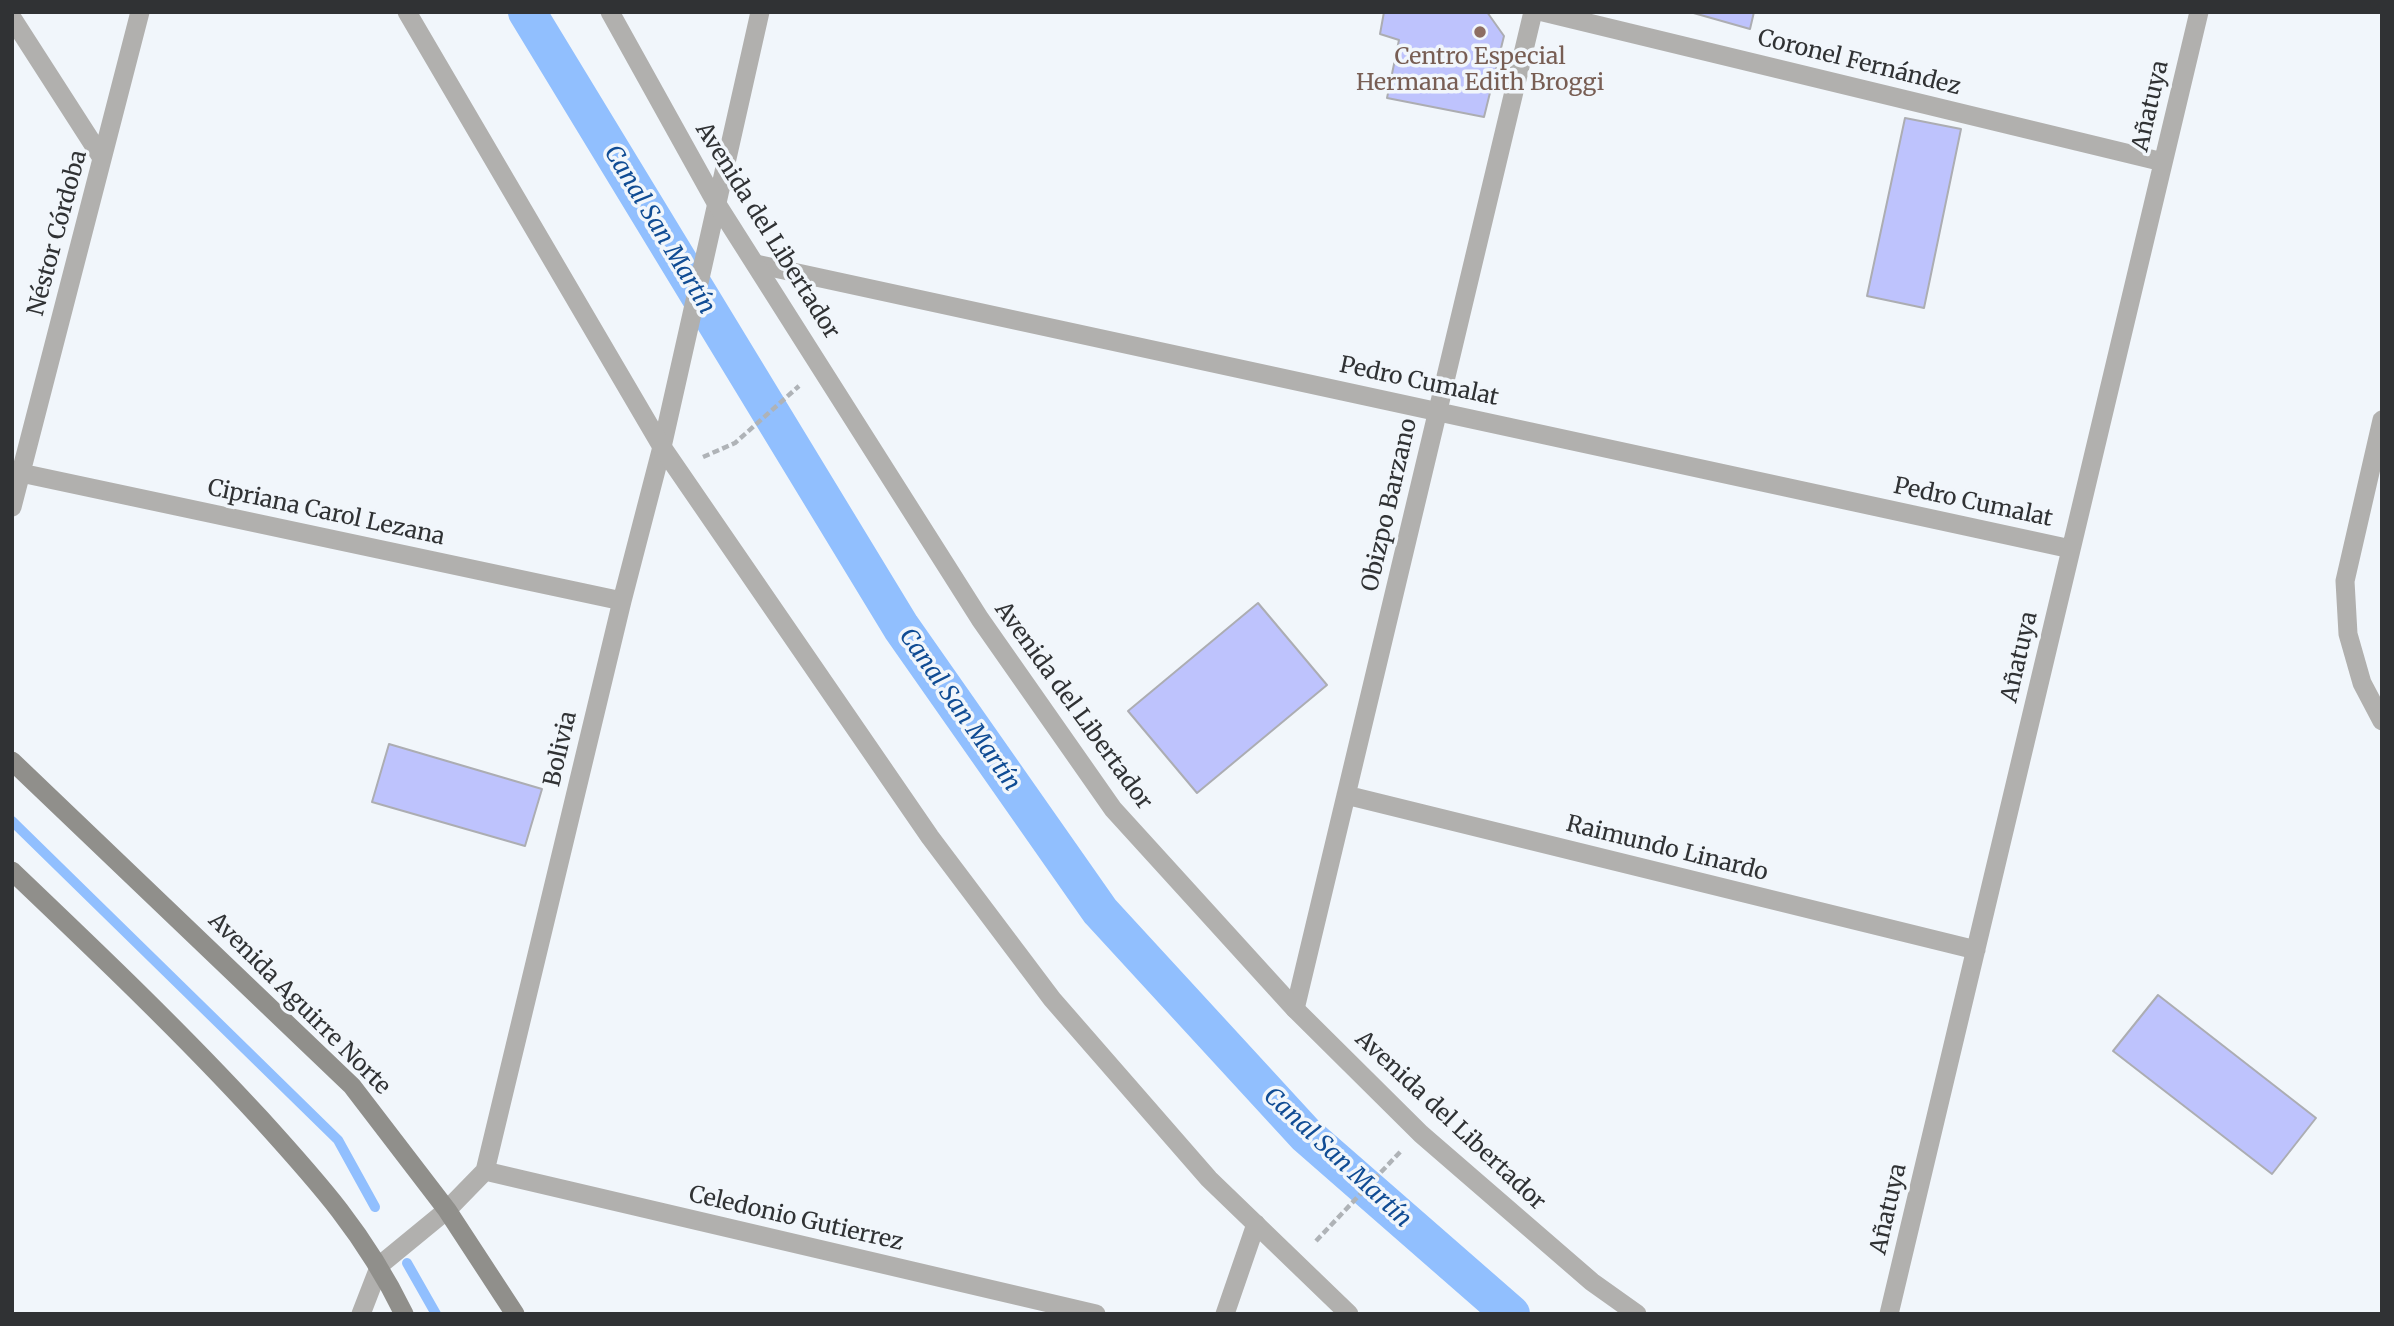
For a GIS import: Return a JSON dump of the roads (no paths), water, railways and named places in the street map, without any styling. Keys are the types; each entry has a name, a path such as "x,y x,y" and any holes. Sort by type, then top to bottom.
{"main road":[{"name":"Avenida Aguirre Norte","path":"12,761 352,1086 447,1210 514,1314"},
{"path":"12,871 193,1044 330,1195 380,1265 404,1314"}],"street":[{"name":"Néstor Córdoba","path":"12,507 140,12"},
{"path":"407,12 662,447 930,837 1044,988 1209,1179 1349,1314"},
{"name":"Avenida del Libertador","path":"610,12 716,201 980,619 1112,809 1295,1009 1421,1133 1592,1282 1637,1314"},
{"name":"Bolivia","path":"485,1171 622,601 662,447 760,12"},
{"name":"Obizpo Barzano","path":"1295,1009 1533,12"},
{"name":"Coronel Fernández","path":"1543,12 2163,162"},
{"name":"Añatuya","path":"1889,1314 2199,12"},
{"path":"12,18 103,158"},
{"name":"Pedro Cumalat","path":"756,264 2071,549"},
{"path":"2382,420 2345,582 2348,634 2362,683 2382,721"},
{"name":"Cipriana Carol Lezana","path":"21,473 622,601"},
{"name":"Raimundo Linardo","path":"1346,795 1976,950"},
{"path":"361,1314 380,1265 447,1210 485,1171"},
{"name":"Celedonio Gutierrez","path":"485,1171 1096,1314"},
{"path":"1225,1314 1256,1224"}],"waterway":[{"name":"Canal San Martín","path":"527,12 901,627 1100,911 1306,1135 1511,1314"},
{"path":"12,821 338,1140 375,1207"},
{"path":"407,1263 436,1314"}],"place":[{"name":"Centro Especial Hermana Edith Broggi","path":"1480,32"}]}
